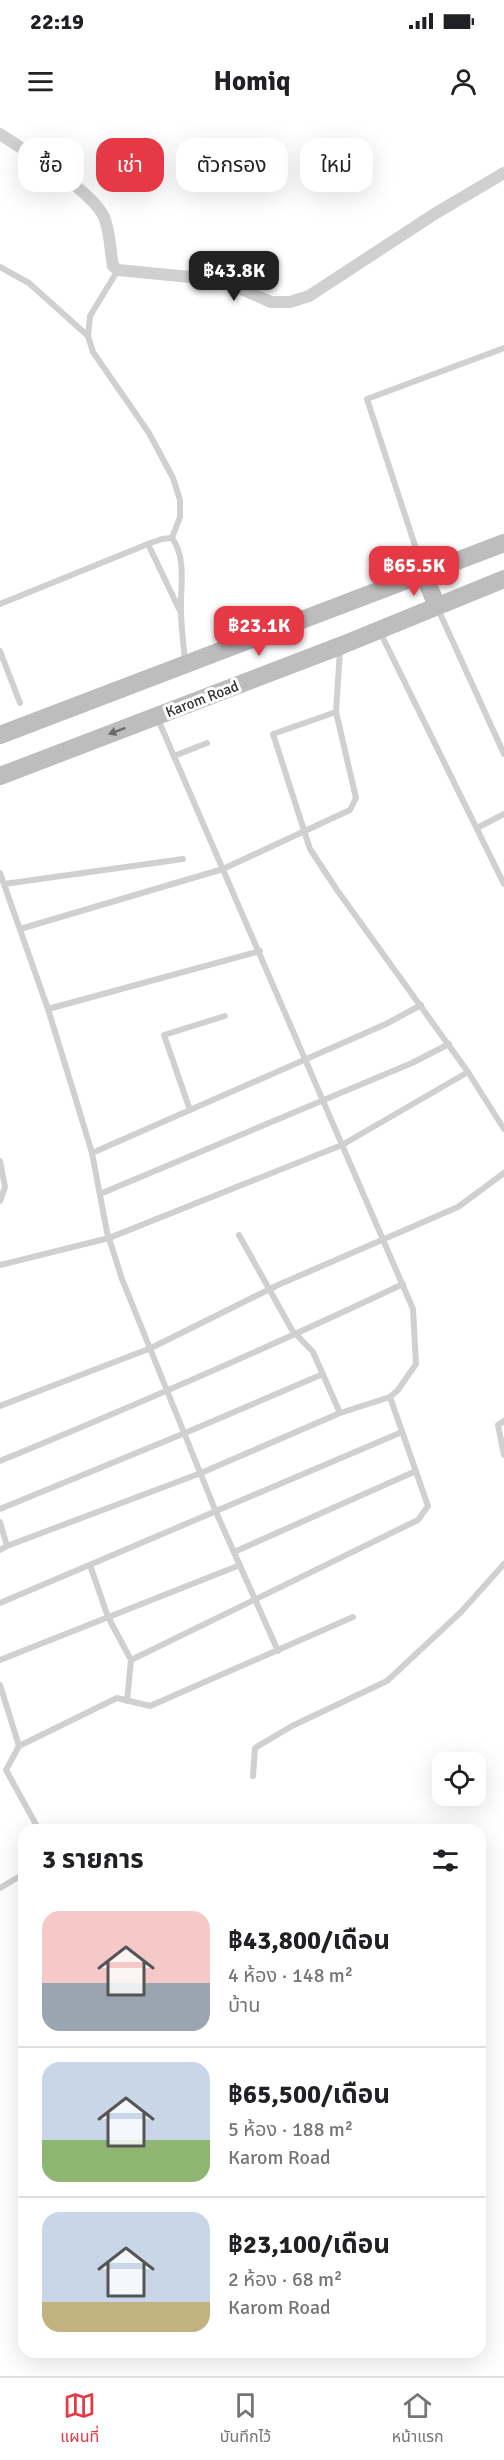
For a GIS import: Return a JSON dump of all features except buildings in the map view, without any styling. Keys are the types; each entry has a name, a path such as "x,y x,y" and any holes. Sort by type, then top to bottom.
{"main road":[{"path":"0,735 504,543"},
{"path":"424,574 437,606"},
{"name":"Karom Road","path":"0,776 340,646 504,579"}],"street":[{"path":"0,134 62,177 95,204 104,217 112,266 118,270 221,280 271,302 290,302 309,296 436,213 504,173"}],"lane":[{"path":"0,267 29,283 88,336"},
{"path":"118,270 90,316 88,336 93,352 149,433 172,478 180,500 180,517 172,538"},
{"path":"424,574 367,399 504,348"},
{"path":"0,604 148,544 172,538"},
{"path":"172,538 181,561 180,612 185,666"},
{"path":"148,544 180,612"},
{"path":"437,606 504,754"},
{"path":"379,630 504,884"},
{"path":"20,929 223,868 350,810 356,798 336,712 340,646"},
{"path":"0,651 20,703"},
{"path":"336,712 273,734 303,832 310,849 337,890 449,1044 504,1129"},
{"path":"0,1550 201,1473 340,1413 390,1397 398,1390 416,1364 413,1309 157,716"},
{"path":"174,756 207,743"},
{"path":"477,828 504,814"},
{"path":"4,884 183,859"},
{"path":"0,873 48,1009 92,1153 109,1238 122,1279 216,1512 278,1652"},
{"path":"48,1009 260,951"},
{"path":"92,1153 386,1024 421,1005"},
{"path":"190,1110 164,1035 225,1016"},
{"path":"99,1194 323,1100 449,1044"},
{"path":"0,1265 109,1238 342,1145 468,1072"},
{"path":"0,1161 4,1187 0,1201"},
{"path":"0,1406 151,1348 269,1289 458,1207 504,1173"},
{"path":"239,1235 296,1335 313,1352 340,1413"},
{"path":"0,1461 169,1391 296,1335 403,1284"},
{"path":"0,1509 323,1374"},
{"path":"131,1660 418,1520 428,1506 390,1397"},
{"path":"504,1421 498,1425 504,1455"},
{"path":"0,1603 402,1432"},
{"path":"234,1552 416,1471"},
{"path":"0,1522 7,1546"},
{"path":"253,1776 255,1748 292,1726 387,1681 461,1612 504,1564"},
{"path":"90,1565 108,1617 131,1660 127,1701"},
{"path":"0,1660 240,1565"},
{"path":"35,1824 3,1772 19,1746 117,1698 150,1706 278,1652 353,1617"},
{"path":"0,1685 19,1746"},
{"path":"0,1888 18,1878"}]}
